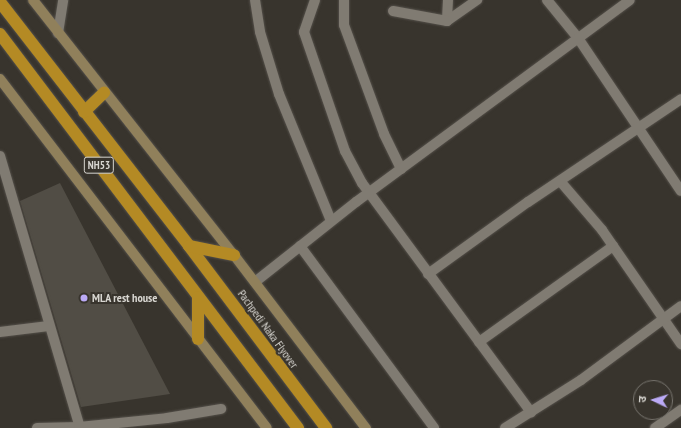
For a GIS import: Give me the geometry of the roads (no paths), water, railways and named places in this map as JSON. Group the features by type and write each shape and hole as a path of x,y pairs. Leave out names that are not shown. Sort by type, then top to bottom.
{"highway":[{"name":"NH53","path":"0,2 189,246"},
{"name":"NH53","path":"0,34 298,428"},
{"path":"84,112 104,93"},
{"path":"189,246 234,255"},
{"name":"Pachpedi Naka Flyover","path":"189,246 326,428"},
{"path":"198,297 198,339"}],"main road":[{"path":"33,0 104,93 234,255 366,428"},
{"path":"0,79 267,428"}],"street":[{"path":"58,33 63,0"},
{"path":"256,0 260,32 278,94 331,221"},
{"path":"316,0 304,32 345,151 362,183 531,412"},
{"path":"344,0 344,25 384,134 401,169"},
{"path":"447,21 448,0"},
{"path":"393,11 447,21 477,0"},
{"path":"547,0 578,38 681,191"},
{"path":"255,282 369,192 630,0"},
{"path":"428,274 638,127 681,99"},
{"path":"0,156 80,428"},
{"path":"560,181 613,246 681,344"},
{"path":"300,246 434,428"},
{"path":"479,342 613,246"},
{"path":"505,428 581,380 662,318 681,306"},
{"path":"0,332 49,326"},
{"path":"37,428 80,428 168,423 221,409"},
{"path":"655,428 681,410"}],"place":[{"name":"MLA rest house","path":"84,298"}]}
